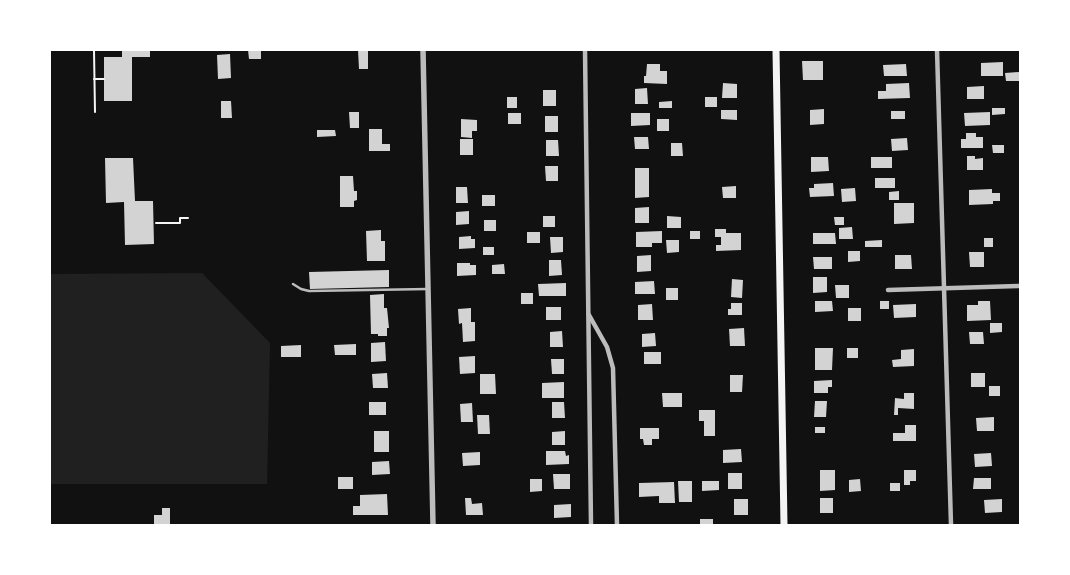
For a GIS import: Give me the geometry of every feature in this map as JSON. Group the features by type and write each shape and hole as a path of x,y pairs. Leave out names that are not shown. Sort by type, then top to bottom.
{"main road":[{"path":"776,50 784,525"}],"street":[{"path":"423,50 433,525"},
{"path":"585,50 591,525"},
{"path":"937,50 951,525"},
{"path":"888,290 1020,286"},
{"path":"588,313 607,346 613,368 617,525"}],"lane":[{"path":"293,284 309,291 428,289"}],"path":[{"path":"94,50 95,112"},
{"path":"94,79 104,79"},
{"path":"156,223 180,223 180,218 188,218"}],"shaded area":[{"path":"202,273 270,343 267,484 50,484 50,274"}],"building":[{"path":"122,50 150,50 150,57 132,57 132,101 104,101 104,57 122,57"},
{"path":"248,50 261,50 261,59 249,59"},
{"path":"358,50 368,50 368,69 359,69"},
{"path":"230,54 231,78 218,79 217,55"},
{"path":"802,61 823,61 823,80 803,80"},
{"path":"1003,62 1003,76 981,76 981,63"},
{"path":"647,64 660,64 660,71 667,71 667,84 644,83"},
{"path":"906,64 907,76 884,76 883,65"},
{"path":"1019,72 1019,81 1006,81 1005,73"},
{"path":"723,83 737,84 737,98 722,98"},
{"path":"909,83 910,98 878,99 878,91 886,91 886,84"},
{"path":"984,86 984,99 967,99 967,87"},
{"path":"647,88 648,104 635,104 635,89"},
{"path":"543,90 556,90 556,106 543,106"},
{"path":"507,97 517,97 517,108 507,108"},
{"path":"705,97 717,97 717,107 705,107"},
{"path":"221,101 231,101 232,118 221,118"},
{"path":"672,101 672,108 659,108 659,102"},
{"path":"992,108 1005,108 1005,114 992,115"},
{"path":"824,109 824,124 810,125 810,110"},
{"path":"721,110 737,110 737,120 721,119"},
{"path":"891,111 905,111 905,119 891,119"},
{"path":"349,112 359,112 359,128 350,128"},
{"path":"990,112 990,125 965,126 964,113"},
{"path":"508,113 521,113 521,124 508,124"},
{"path":"631,113 650,113 650,125 631,126"},
{"path":"545,116 558,116 558,132 545,132"},
{"path":"461,119 477,120 477,131 472,131 472,138 461,137"},
{"path":"657,119 669,119 669,131 657,131"},
{"path":"369,129 382,129 382,144 390,144 390,151 369,151"},
{"path":"317,130 335,130 336,136 317,137"},
{"path":"966,133 976,133 976,137 983,137 983,148 961,148 961,139 966,139"},
{"path":"634,137 648,137 649,149 635,149"},
{"path":"907,138 908,150 892,151 891,139"},
{"path":"460,139 473,139 473,155 460,155"},
{"path":"546,140 558,140 559,156 546,156"},
{"path":"671,143 682,143 683,156 671,156"},
{"path":"992,145 1004,145 1004,153 993,153"},
{"path":"967,156 975,156 975,159 983,158 983,170 967,170"},
{"path":"811,157 828,157 829,171 811,172"},
{"path":"871,157 892,157 892,168 871,168"},
{"path":"105,158 133,158 135,201 153,201 154,244 125,245 124,202 106,203"},
{"path":"545,166 558,166 558,181 546,181"},
{"path":"635,168 649,168 649,197 635,198"},
{"path":"340,176 353,176 354,191 357,191 357,200 354,201 354,207 340,207"},
{"path":"875,178 895,178 895,188 875,188"},
{"path":"833,183 834,196 810,197 809,188 814,188 814,184"},
{"path":"736,186 736,198 723,198 722,187"},
{"path":"456,187 467,187 468,203 456,203"},
{"path":"855,188 856,201 842,202 841,189"},
{"path":"992,189 992,193 1000,193 1000,201 993,201 993,204 969,205 969,190"},
{"path":"899,191 899,200 889,200 889,192"},
{"path":"482,195 495,195 495,206 482,206"},
{"path":"894,203 914,203 914,223 894,224"},
{"path":"649,207 649,223 635,223 635,208"},
{"path":"469,211 469,224 456,225 456,212"},
{"path":"543,216 555,216 555,227 543,227"},
{"path":"667,216 681,217 681,228 667,228"},
{"path":"834,217 844,217 844,225 835,225"},
{"path":"484,220 496,220 496,231 484,231"},
{"path":"852,227 853,239 839,239 839,228"},
{"path":"715,229 726,229 726,233 741,233 741,250 716,251 716,245 721,245 721,237 715,237"},
{"path":"381,230 381,241 385,241 385,261 367,261 366,231"},
{"path":"662,231 662,243 652,243 652,247 636,247 636,232"},
{"path":"690,231 700,231 700,239 690,239"},
{"path":"527,232 540,232 540,243 527,243"},
{"path":"813,233 835,233 836,244 813,244"},
{"path":"471,236 471,239 475,239 475,248 459,249 459,237"},
{"path":"550,237 563,237 563,252 551,253"},
{"path":"984,238 993,238 993,247 984,247"},
{"path":"666,240 679,240 679,252 667,253"},
{"path":"882,240 882,247 865,247 865,241"},
{"path":"483,247 494,247 494,255 483,255"},
{"path":"848,251 860,251 860,261 848,262"},
{"path":"969,252 984,252 984,267 970,267"},
{"path":"651,255 651,271 637,272 637,256"},
{"path":"895,255 911,255 912,269 895,269"},
{"path":"813,257 832,257 832,269 814,269"},
{"path":"549,260 561,260 562,275 549,276"},
{"path":"457,263 476,265 476,275 457,276"},
{"path":"504,264 505,274 492,274 492,265"},
{"path":"389,270 389,287 310,289 309,272"},
{"path":"813,277 827,277 827,292 813,293"},
{"path":"732,279 743,280 742,298 731,297"},
{"path":"654,281 655,294 635,294 635,282"},
{"path":"566,283 566,296 539,296 538,284"},
{"path":"835,285 849,285 849,298 836,298"},
{"path":"666,288 678,288 678,300 666,300"},
{"path":"521,293 533,293 533,304 521,304"},
{"path":"384,294 384,308 387,308 389,328 387,328 387,336 378,336 378,334 371,334 370,295"},
{"path":"815,301 832,301 833,311 815,312"},
{"path":"880,301 889,301 889,309 880,309"},
{"path":"978,301 990,301 991,320 967,321 967,305 978,305"},
{"path":"731,303 742,303 742,315 728,315"},
{"path":"652,304 653,320 638,320 638,305"},
{"path":"916,304 916,317 894,318 893,305"},
{"path":"546,307 561,307 561,320 546,320"},
{"path":"471,308 471,322 475,322 475,341 463,342 462,323 459,324 458,309"},
{"path":"848,308 861,308 861,321 848,321"},
{"path":"990,323 1002,323 1002,332 990,333"},
{"path":"744,328 745,346 730,346 729,329"},
{"path":"562,331 563,347 550,347 550,332"},
{"path":"969,332 983,332 984,344 970,344"},
{"path":"655,333 656,346 642,347 642,334"},
{"path":"385,342 386,361 371,362 371,343"},
{"path":"356,344 356,355 335,355 334,345"},
{"path":"301,345 301,357 281,357 281,346"},
{"path":"815,348 833,348 832,370 815,370"},
{"path":"847,348 858,348 858,358 847,358"},
{"path":"914,349 914,366 893,367 892,360 901,359 901,350"},
{"path":"644,352 661,352 661,364 644,364"},
{"path":"475,356 475,373 460,374 459,357"},
{"path":"551,359 564,359 564,374 552,374"},
{"path":"387,373 388,388 373,388 372,374"},
{"path":"971,373 985,373 985,387 971,387"},
{"path":"480,374 495,374 496,394 480,394"},
{"path":"730,375 743,375 742,392 730,392"},
{"path":"832,380 832,387 828,387 828,393 814,393 814,381"},
{"path":"564,382 564,398 542,398 542,383"},
{"path":"989,386 1000,386 1000,396 989,396"},
{"path":"662,393 682,393 682,407 663,407"},
{"path":"904,393 914,393 914,409 898,408 898,415 894,415 895,398 904,399"},
{"path":"815,401 827,401 826,417 814,417"},
{"path":"369,402 386,402 386,415 369,415"},
{"path":"552,402 564,402 565,418 552,418"},
{"path":"472,403 473,422 461,422 460,404"},
{"path":"699,410 715,410 715,436 704,436 704,421 699,421"},
{"path":"477,415 489,415 490,434 478,434"},
{"path":"994,417 994,431 977,431 976,418"},
{"path":"905,425 916,425 916,441 893,441 893,433 905,433"},
{"path":"815,427 825,427 825,433 815,433"},
{"path":"640,428 659,428 659,439 652,439 652,445 644,445 643,439 640,439"},
{"path":"374,431 389,431 389,452 374,452"},
{"path":"565,431 565,445 552,445 552,432"},
{"path":"741,449 742,462 723,463 723,450"},
{"path":"546,451 565,451 566,456 569,455 569,464 546,465"},
{"path":"480,452 480,465 463,466 462,453"},
{"path":"991,453 992,466 975,467 974,454"},
{"path":"389,461 390,474 372,475 372,462"},
{"path":"820,470 835,470 835,490 820,491"},
{"path":"904,470 916,470 916,481 910,481 910,485 904,485"},
{"path":"728,473 742,473 742,489 728,489"},
{"path":"553,474 570,474 570,489 554,489"},
{"path":"338,477 353,477 353,489 338,489"},
{"path":"974,478 991,478 991,489 973,489"},
{"path":"530,479 542,479 542,491 530,492"},
{"path":"860,479 861,491 849,492 849,480"},
{"path":"678,481 692,481 692,502 679,502"},
{"path":"702,481 719,481 719,490 702,491"},
{"path":"674,482 675,503 659,503 659,496 639,497 639,483"},
{"path":"890,483 900,483 900,491 890,491"},
{"path":"387,494 388,515 353,515 353,506 360,506 360,495"},
{"path":"465,498 471,498 472,504 482,503 483,515 466,515"},
{"path":"820,498 833,498 833,513 820,513"},
{"path":"734,499 748,499 748,515 734,515"},
{"path":"1002,499 1002,512 985,513 984,500"},
{"path":"571,504 571,517 554,518 554,505"},
{"path":"162,508 170,508 170,525 154,525 154,515 162,515"},
{"path":"700,519 713,519 713,525 700,525"}]}
